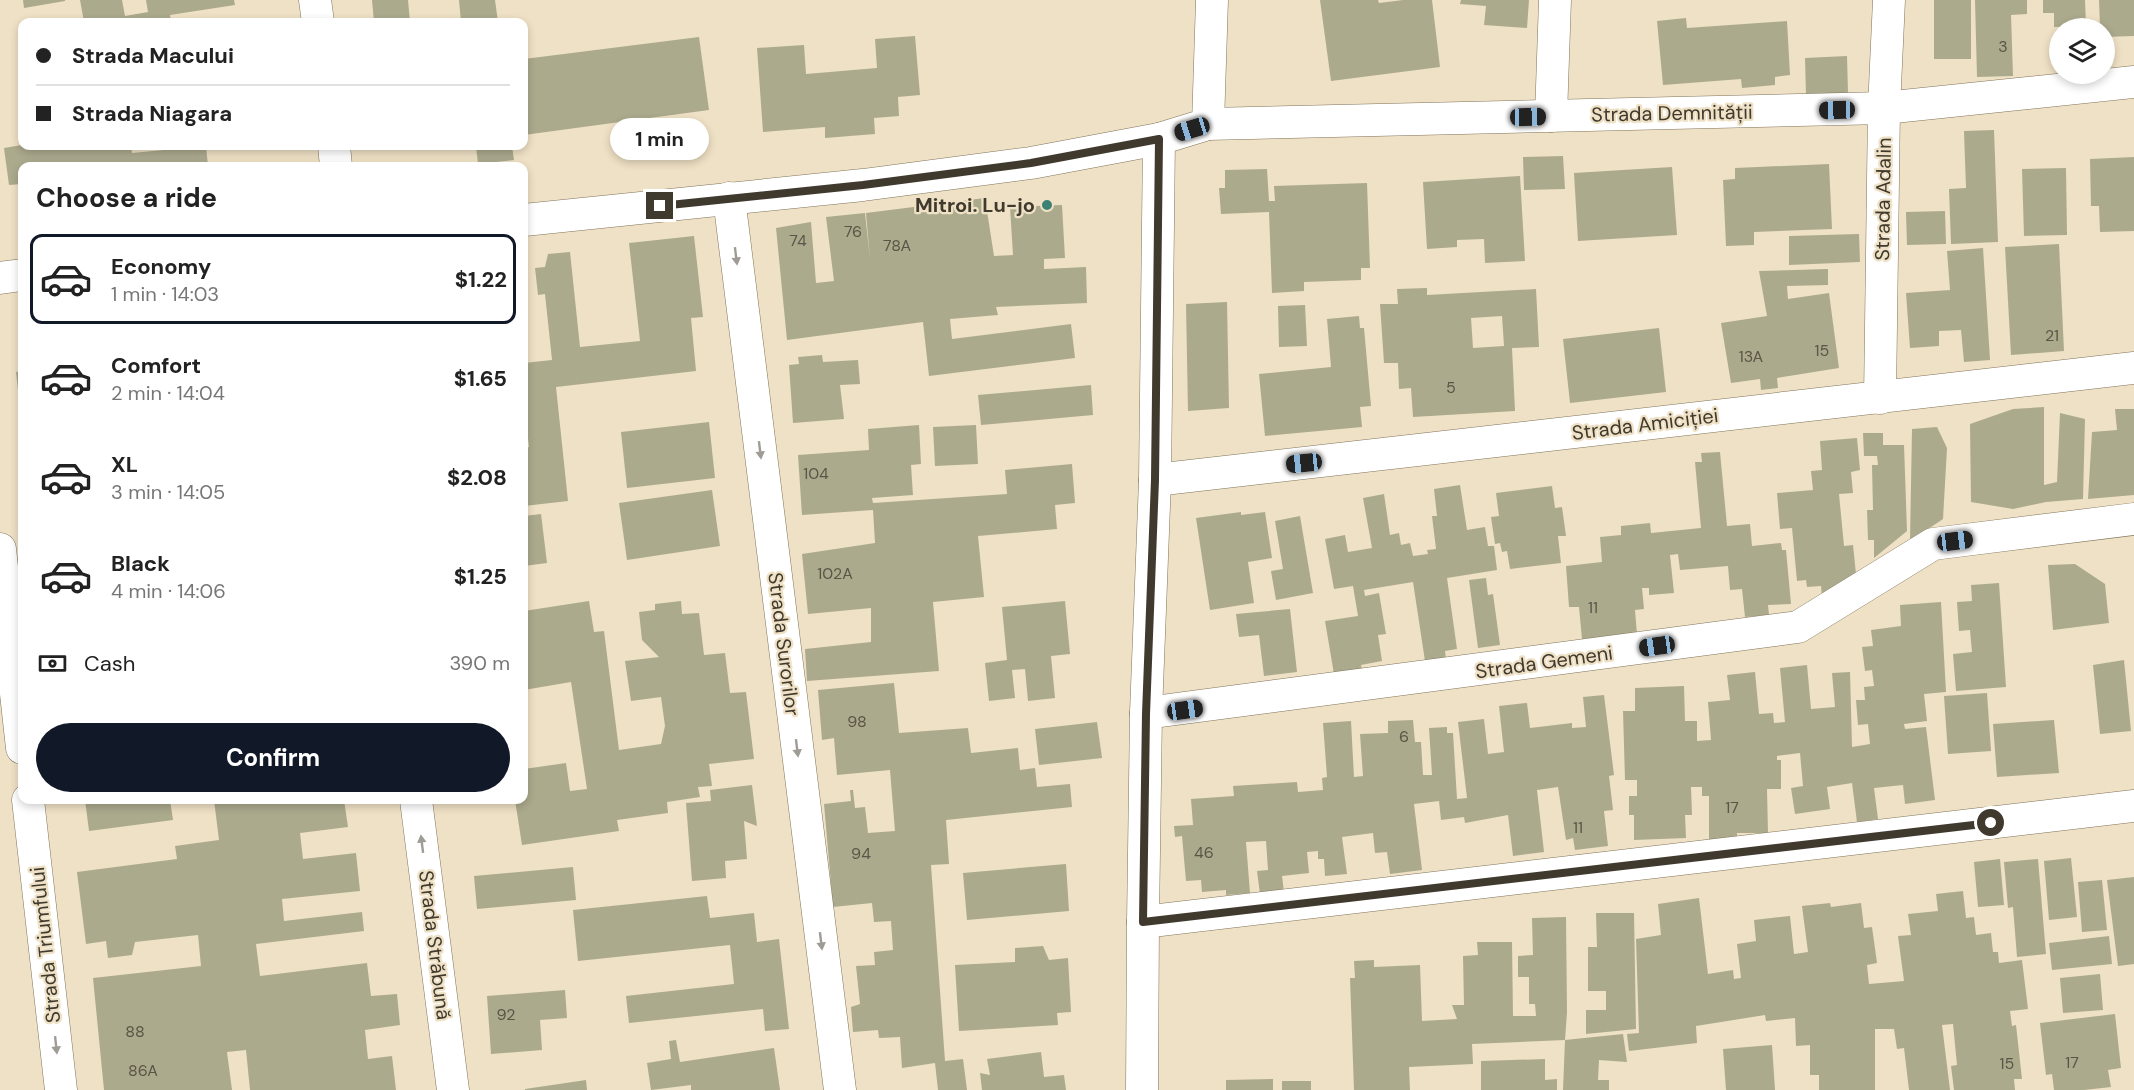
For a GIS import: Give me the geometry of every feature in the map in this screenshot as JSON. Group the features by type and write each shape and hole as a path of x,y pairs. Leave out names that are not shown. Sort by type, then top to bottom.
{"street":[{"path":"315,0 317,18"},
{"path":"1208,124 1212,0"},
{"path":"1551,116 1555,0"},
{"name":"Strada Adalin","path":"1880,398 1884,108 1889,0"},
{"name":"Strada Demnității","path":"528,220 863,185 1031,163 1159,139 1208,124 1884,108 2134,82"},
{"path":"1142,1090 1146,714 1155,480 1159,139"},
{"name":"Strada Surorilor","path":"729,198 840,1090"},
{"path":"0,278 18,276"},
{"name":"Strada Amiciției","path":"1155,480 2134,368"},
{"name":"Strada Gemeni","path":"1146,714 1798,627 1933,544 2134,519"},
{"path":"0,549 18,712"},
{"name":"Strada Triumfului","path":"28,804 61,1090"},
{"name":"Strada Străbună","path":"417,804 453,1090"},
{"path":"1143,922 2134,806"}],"building":[{"path":"23,0 65,0 65,1 24,8"},
{"path":"80,0 122,0 125,16 148,12 146,0 234,0 235,5 170,15 170,18 83,18"},
{"path":"372,0 408,0 410,18 374,18"},
{"path":"459,0 495,0 497,18 461,18"},
{"path":"1320,0 1378,0 1379,3 1432,0 1440,67 1331,81"},
{"path":"1461,0 1529,0 1527,28 1484,25 1486,6 1460,4"},
{"path":"1934,0 1971,0 1971,59 1934,59"},
{"path":"1975,0 2027,0 2027,14 2011,15 2013,76 1977,77"},
{"path":"2043,0 2085,0 2086,18 2054,18 2054,13 2043,13"},
{"path":"2099,0 2134,0 2134,36 2115,37 2115,18 2100,18"},
{"path":"1686,18 1687,28 1787,21 1790,75 1775,77 1775,85 1742,88 1741,79 1663,85 1657,21"},
{"path":"915,36 920,95 898,97 899,116 874,118 875,134 825,138 825,127 763,132 757,48 804,45 806,74 877,68 875,39"},
{"path":"699,37 709,110 528,134 528,58"},
{"path":"1847,56 1848,93 1806,95 1805,58"},
{"path":"1994,130 1998,242 1951,244 1949,189 1966,188 1964,131"},
{"path":"18,146 18,150 132,150 132,153 206,150 208,162 18,162 18,184 9,185 4,148"},
{"path":"476,150 513,150 514,160 478,162"},
{"path":"1563,156 1565,189 1524,190 1523,157"},
{"path":"2134,157 2134,231 2100,232 2099,206 2091,206 2090,159"},
{"path":"1829,164 1832,229 1754,232 1754,245 1726,246 1723,180 1735,179 1735,168"},
{"path":"1672,167 1677,235 1578,241 1574,173"},
{"path":"2066,168 2067,235 2024,236 2022,169"},
{"path":"1267,169 1269,201 1275,201 1274,186 1367,183 1370,268 1361,268 1361,280 1304,282 1304,291 1272,293 1269,212 1221,214 1219,188 1225,188 1225,170"},
{"path":"1520,176 1525,261 1485,263 1484,239 1457,240 1457,247 1427,249 1423,182"},
{"path":"985,198 994,256 1013,255 1010,207 1062,205 1065,258 1044,259 1044,269 1086,267 1087,303 996,307 998,315 950,319 952,339 1071,324 1075,358 929,376 923,322 787,340 776,228 811,222 816,283 834,281 826,217 865,213 870,259 866,213"},
{"path":"1945,211 1946,244 1907,245 1906,212"},
{"path":"1859,234 1860,262 1789,265 1789,236"},
{"path":"694,236 703,317 691,318 696,371 556,387 568,501 528,506 528,363 552,360 545,294 538,295 535,268 545,267 548,254 570,252 580,347 640,341 629,243"},
{"path":"2059,244 2064,351 2011,355 2005,247"},
{"path":"1983,248 1990,360 1964,362 1961,330 1939,331 1939,346 1910,348 1906,293 1950,290 1947,251"},
{"path":"1828,269 1828,285 1787,286 1788,299 1829,293 1839,368 1777,378 1778,388 1761,390 1760,379 1731,383 1721,323 1767,316 1759,271"},
{"path":"1427,288 1427,295 1536,289 1539,347 1512,348 1515,411 1413,417 1411,388 1399,389 1398,363 1384,363 1380,304 1398,304 1397,289","holes":["1502,316 1504,346 1473,348 1471,318"]},
{"path":"1227,302 1229,408 1188,411 1186,304"},
{"path":"1305,305 1307,346 1279,347 1278,306"},
{"path":"1359,316 1360,328 1364,328 1371,406 1360,407 1362,427 1265,436 1259,374 1331,367 1327,319"},
{"path":"1659,328 1666,392 1570,403 1563,339"},
{"path":"822,355 823,362 858,360 860,384 840,385 844,419 793,423 789,365 799,364 798,357"},
{"path":"1091,385 1093,415 981,425 978,395"},
{"path":"2044,407 2044,485 2057,482 2060,413 2085,419 2083,499 2046,502 2013,509 1971,502 1970,424 2013,409"},
{"path":"2115,409 2134,409 2134,495 2088,499 2092,432 2117,430"},
{"path":"709,422 715,478 627,488 621,432"},
{"path":"919,425 921,464 911,465 913,495 872,498 873,503 1007,494 1005,470 1072,464 1075,503 1055,505 1057,529 978,536 984,597 933,602 939,671 807,681 805,649 871,642 871,608 808,614 802,554 875,543 873,510 802,515 798,455 869,450 868,429"},
{"path":"976,425 978,464 935,466 933,427"},
{"path":"1937,427 1947,448 1943,519 1910,541 1912,429"},
{"path":"1863,433 1883,433 1883,445 1904,445 1907,531 1874,558 1874,540 1868,540 1867,510 1873,510 1872,465 1878,465 1877,456 1864,456"},
{"path":"1857,438 1860,470 1851,472 1853,493 1839,494 1844,546 1853,545 1856,574 1822,597 1821,586 1807,587 1806,580 1797,581 1792,528 1780,529 1777,493 1813,490 1811,471 1822,470 1820,441"},
{"path":"1720,452 1727,526 1750,524 1752,546 1781,543 1782,550 1786,550 1791,604 1768,605 1769,615 1745,617 1742,589 1730,590 1728,566 1680,570 1678,554 1670,555 1674,593 1649,595 1649,588 1642,588 1644,609 1635,610 1637,635 1582,639 1579,607 1569,607 1566,566 1602,562 1600,537 1621,535 1621,526 1650,523 1651,533 1701,528 1695,462 1702,462 1701,453"},
{"path":"1460,485 1467,530 1485,527 1488,546 1494,546 1497,570 1447,578 1457,649 1445,651 1446,659 1425,661 1413,582 1364,590 1365,596 1379,593 1386,634 1378,635 1382,661 1361,665 1362,669 1334,674 1325,621 1358,616 1353,586 1334,589 1325,539 1345,535 1348,552 1372,548 1363,498 1384,494 1390,535 1399,533 1401,545 1410,543 1413,556 1428,554 1427,550 1436,549 1432,516 1437,516 1434,489"},
{"path":"1552,486 1555,508 1562,507 1566,536 1558,536 1561,563 1510,569 1507,551 1502,552 1500,543 1495,544 1491,517 1499,516 1496,493"},
{"path":"712,490 720,546 627,560 619,503"},
{"path":"1241,512 1241,515 1265,512 1272,558 1248,562 1254,603 1210,610 1196,518"},
{"path":"541,514 547,563 528,565 528,516"},
{"path":"1300,516 1313,593 1276,600 1271,571 1283,569 1275,521"},
{"path":"2075,564 2105,584 2109,623 2053,630 2048,565"},
{"path":"1486,578 1488,595 1493,594 1500,645 1478,648 1469,580"},
{"path":"1999,583 2006,687 1956,691 1953,654 1972,652 1970,630 1959,631 1957,602 1972,601 1971,585"},
{"path":"589,601 594,632 604,631 619,750 661,744 665,726 661,697 631,701 625,661 659,657 642,640 639,612 655,610 655,604 681,601 682,614 699,613 704,655 725,653 730,693 746,692 754,759 709,764 712,786 698,787 700,797 667,802 668,813 617,820 619,831 522,845 516,804 528,804 528,768 566,763 570,791 587,789 571,682 528,689 528,610"},
{"path":"1065,601 1070,654 1051,656 1055,698 1028,701 1025,669 1012,670 1015,698 989,701 985,663 1007,660 1002,607"},
{"path":"1941,602 1946,692 1924,694 1927,721 1904,724 1905,729 1926,727 1935,800 1905,804 1903,785 1874,788 1878,819 1857,822 1852,783 1827,787 1830,809 1795,814 1791,788 1803,786 1800,753 1777,756 1777,760 1781,760 1781,789 1767,789 1768,833 1737,833 1737,842 1709,843 1709,796 1702,796 1702,787 1691,787 1692,815 1685,815 1686,838 1634,840 1634,815 1629,815 1629,796 1637,796 1637,780 1625,780 1623,711 1635,711 1635,688 1684,686 1685,721 1697,721 1697,741 1711,740 1708,702 1730,700 1727,675 1755,672 1759,714 1773,713 1774,723 1785,722 1780,668 1807,665 1811,709 1835,707 1832,673 1850,672 1852,747 1870,744 1868,724 1858,725 1856,700 1865,700 1864,687 1874,686 1872,670 1865,671 1862,647 1873,646 1871,630 1901,626 1900,605"},
{"path":"1290,609 1297,672 1264,676 1259,635 1239,637 1236,614"},
{"path":"2124,660 2131,731 2100,734 2093,665"},
{"path":"894,683 899,733 968,728 971,753 1018,748 1020,770 1035,768 1037,787 1070,784 1072,807 946,820 949,864 931,865 945,1061 963,1059 967,1090 938,1090 935,1063 902,1068 900,1037 879,1038 878,1030 853,1032 851,1007 860,1004 856,966 875,965 874,952 893,950 891,921 874,922 872,903 833,907 824,804 851,801 850,790 853,790 855,808 865,807 868,833 895,831 890,770 837,775 834,738 822,740 818,690"},
{"path":"1987,693 1991,751 1948,754 1944,696"},
{"path":"1604,695 1614,775 1609,776 1613,810 1604,811 1608,846 1575,850 1573,838 1566,840 1558,787 1537,790 1544,852 1513,856 1508,815 1465,823 1464,817 1441,820 1439,801 1414,804 1422,870 1390,874 1387,852 1375,853 1373,833 1342,837 1347,874 1325,876 1324,859 1318,859 1318,851 1307,852 1309,873 1282,876 1284,892 1260,894 1257,871 1268,870 1266,841 1246,842 1250,893 1226,895 1226,890 1202,892 1201,880 1186,881 1182,836 1175,837 1174,826 1193,825 1191,799 1234,796 1233,786 1297,782 1298,792 1323,790 1322,778 1327,777 1323,723 1351,721 1354,777 1363,776 1360,734 1388,733 1388,721 1413,720 1415,742 1421,742 1423,775 1432,775 1429,728 1447,727 1447,733 1453,733 1457,799 1467,798 1458,722 1484,719 1488,754 1504,752 1499,706 1527,703 1530,728 1572,723 1572,728 1586,727 1583,697"},
{"path":"2054,720 2059,773 1997,777 1993,724"},
{"path":"1097,722 1102,758 1039,765 1035,729"},
{"path":"752,785 757,826 744,821 747,859 725,861 726,878 692,881 686,803 711,801 710,790"},
{"path":"86,804 171,804 173,820 89,831"},
{"path":"214,804 345,804 348,827 300,833 303,859 356,853 360,891 282,899 284,921 362,912 364,931 256,944 260,976 367,963 371,996 397,994 400,1025 365,1030 368,1059 392,1056 396,1090 250,1090 246,1050 227,1052 232,1090 104,1090 93,978 201,966 198,935 135,942 132,955 108,958 106,941 86,944 77,872 177,859 175,846 219,840"},
{"path":"2071,858 2077,917 2049,920 2044,861"},
{"path":"2000,859 2004,905 1978,907 1974,862"},
{"path":"2038,859 2046,954 2017,957 2013,907 2008,908 2004,862"},
{"path":"1066,864 1069,911 967,920 963,873"},
{"path":"573,867 576,900 477,909 474,876"},
{"path":"2134,877 2134,964 2118,966 2107,880"},
{"path":"2102,880 2107,930 2082,932 2078,882"},
{"path":"1963,891 1966,918 1974,917 1976,935 1991,933 1993,952 1998,952 1999,963 2022,960 2028,1009 2010,1011 2012,1026 2016,1025 2022,1079 2014,1079 2015,1090 1954,1090 1951,1066 1957,1065 1953,1024 1942,1025 1950,1090 1909,1090 1904,1048 1897,1049 1894,1029 1875,1029 1875,1090 1819,1090 1819,1075 1810,1075 1810,1045 1796,1046 1795,1018 1766,1021 1765,1015 1696,1026 1697,1043 1629,1051 1627,1034 1639,1033 1636,939 1661,935 1658,904 1699,898 1708,974 1733,970 1734,979 1741,978 1737,944 1756,941 1754,920 1790,916 1794,954 1808,952 1802,906 1830,903 1831,907 1861,903 1864,928 1872,927 1877,963 1867,965 1869,984 1904,981 1898,936 1911,935 1908,914 1938,911 1936,894"},
{"path":"707,896 710,918 754,913 757,942 779,939 789,1029 765,1031 763,1009 629,1023 626,996 734,984 730,945 578,961 573,910"},
{"path":"1596,913 1634,913 1636,1029 1586,1034 1586,1010 1606,1010 1606,991 1588,991 1588,947 1597,947"},
{"path":"1566,917 1565,1040 1472,1044 1473,1064 1409,1067 1410,1090 1354,1090 1350,978 1355,978 1354,961 1374,960 1374,967 1420,965 1422,1021 1457,1019 1452,1005 1464,1005 1463,956 1478,955 1477,942 1512,942 1513,1016 1536,1016 1535,1004 1529,1004 1529,977 1518,977 1518,956 1533,955 1532,918"},
{"path":"2109,936 2112,964 2052,970 2049,943"},
{"path":"1043,946 1049,960 1068,958 1071,1012 1057,1013 1058,1025 959,1031 955,965 1015,962 1015,948"},
{"path":"2100,974 2103,1010 2063,1013 2060,978"},
{"path":"565,990 567,1018 540,1020 542,1050 491,1054 487,996"},
{"path":"2115,1014 2121,1068 2108,1070 2111,1087 2054,1090 2052,1074 2046,1075 2040,1023"},
{"path":"1623,1034 1627,1062 1599,1060 1598,1080 1609,1080 1609,1090 1563,1090 1565,1040"},
{"path":"676,1040 680,1062 774,1048 780,1090 691,1090 691,1085 651,1090 647,1063 671,1059 669,1041"},
{"path":"1772,1045 1775,1090 1726,1090 1723,1049"},
{"path":"1041,1052 1044,1077 1064,1075 1066,1090 982,1090 980,1073 990,1075 987,1059"},
{"path":"1545,1059 1545,1080 1557,1079 1557,1090 1481,1090 1481,1061"},
{"path":"1273,1079 1273,1090 1226,1090 1226,1080"},
{"path":"586,1080 587,1090 525,1090 525,1089"},
{"path":"1282,1081 1311,1081 1311,1090 1282,1090"}],"place":[{"name":"Mitroi. Lu-jo","path":"1047,205"}],"route":[{"path":"660,206 863,185 1031,163 1159,139 1155,480 1146,714 1143,922 1991,823"}]}
